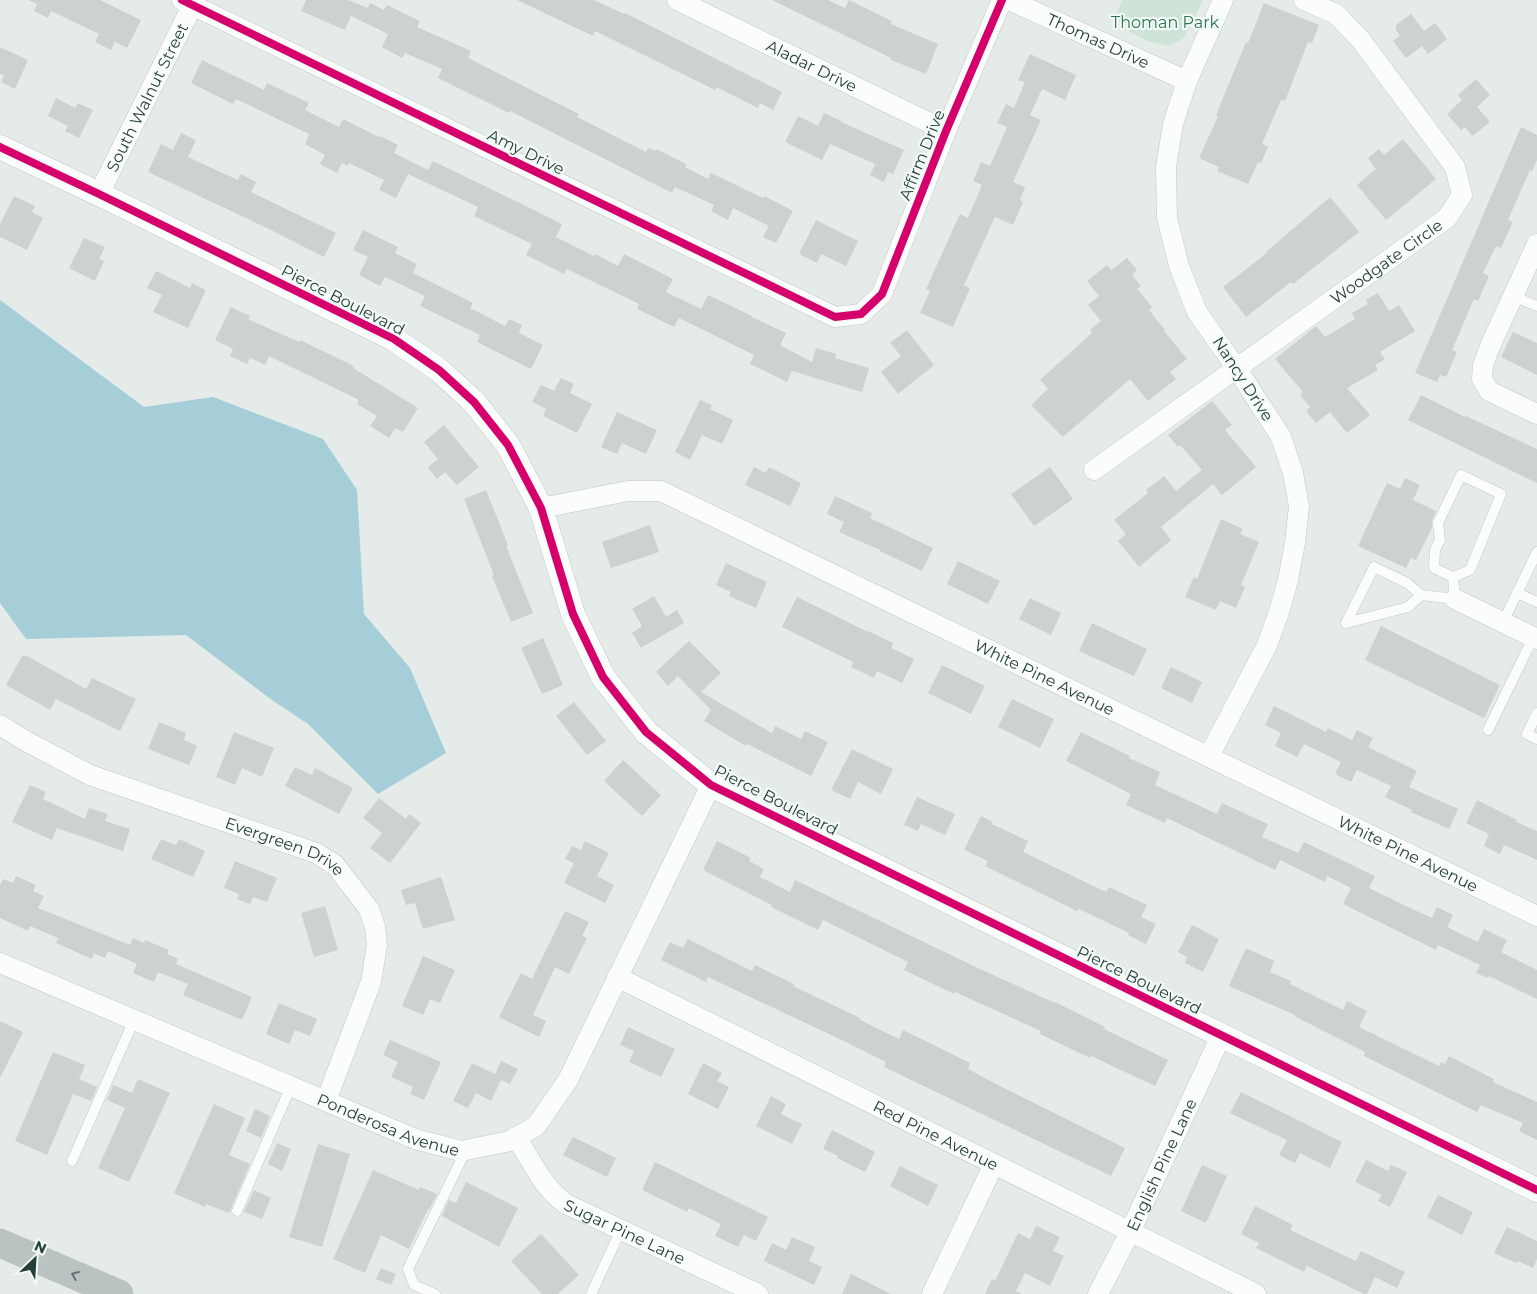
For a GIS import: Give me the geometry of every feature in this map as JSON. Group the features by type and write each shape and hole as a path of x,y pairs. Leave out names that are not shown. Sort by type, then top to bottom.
{"highway":[{"path":"0,1243 120,1294"}],"street":[{"name":"Aladar Drive","path":"677,0 946,131"},
{"name":"Affirm Drive","path":"861,314 882,294 946,131 1002,0"},
{"name":"Thomas Drive","path":"1008,0 1187,81"},
{"name":"Nancy Drive","path":"1209,756 1267,645 1279,612 1288,580 1295,543 1299,506 1293,473 1281,437 1197,312 1179,266 1167,218 1166,167 1173,124 1187,81 1223,0"},
{"name":"Woodgate Circle","path":"1094,470 1447,218 1462,196 1455,167 1360,40 1336,14 1304,0"},
{"name":"South Walnut Street","path":"99,194 190,2"},
{"name":"Amy Drive","path":"190,2 835,317 861,314"},
{"name":"Pierce Boulevard","path":"0,147 394,340 439,370 474,402 508,445 542,508 573,614 603,677 646,732 711,785 1537,1190"},
{"path":"1537,244 1490,344 1483,366 1482,379 1489,391 1537,414"},
{"name":"White Pine Avenue","path":"542,508 628,491 660,492 1537,916"},
{"path":"1455,599 1535,638"},
{"name":"Evergreen Drive","path":"0,725 90,775 316,853 341,872 369,909 375,926 377,945 371,982 326,1101"},
{"name":"Ponderosa Avenue","path":"0,963 414,1139 461,1151 510,1141 536,1126 568,1080 711,785"},
{"name":"Red Pine Avenue","path":"618,977 1256,1294"},
{"name":"English Pine Lane","path":"1098,1294 1130,1232 1221,1036"},
{"name":"Sugar Pine Lane","path":"516,1137 549,1189 566,1204 758,1294"},
{"path":"932,1294 994,1164"}],"lane":[{"path":"1514,296 1537,306"},
{"path":"1461,475 1501,494 1470,570 1453,577 1434,568 1435,550 1440,540 1438,523 1461,475"},
{"path":"1503,622 1537,552"},
{"path":"1420,595 1408,607 1346,624 1374,567 1407,583 1420,595 1455,599 1453,577"},
{"path":"1517,593 1537,602"},
{"path":"1488,730 1535,638"},
{"path":"1537,713 1527,734 1537,739"},
{"path":"72,1160 134,1020"},
{"path":"237,1211 291,1086"},
{"path":"434,1294 414,1285 408,1269 466,1150"},
{"path":"591,1294 621,1230"}],"green space":[{"name":"Thoman Park","path":"1123,0 1203,0 1184,38 1169,46 1147,41 1112,22"}],"water":[{"path":"0,300 144,407 213,397 323,439 357,490 364,614 410,668 446,753 378,794 308,724 272,700 186,635 26,639 0,603"}],"building":[{"path":"28,0 100,0 141,20 127,48 115,42 111,50 95,42 99,34 51,11 48,18 34,11 37,4"},
{"path":"306,0 348,0 368,8 370,3 384,10 387,5 420,21 417,27 471,51 468,58 579,114 577,117 646,152 648,148 655,151 656,149 686,164 685,167 708,179 711,173 793,211 776,243 763,237 769,226 733,208 728,220 711,211 714,205 675,187 672,193 510,111 509,113 438,78 442,69 405,53 402,58 382,47 388,34 351,16 345,30 301,11"},
{"path":"517,0 594,0 625,13 782,92 773,110 760,103 758,108 716,87 715,90 595,31 593,36"},
{"path":"772,0 828,0 845,8 849,0 892,21 891,24 938,44 926,74 891,60 891,58"},
{"path":"1264,3 1319,25 1312,43 1308,42 1285,101 1281,100 1262,144 1268,147 1261,163 1258,162 1248,184 1217,171 1219,167 1199,158 1218,116 1216,115 1246,42 1248,43"},
{"path":"1411,14 1424,31 1435,23 1447,39 1428,54 1422,46 1406,58 1393,41 1400,36 1396,30 1396,25"},
{"path":"0,47 28,60 15,89 1,82 4,75 0,74"},
{"path":"1030,54 1076,75 1065,100 1042,89 1030,115 1041,120 1013,182 1025,187 1020,200 1023,202 1013,225 995,217 964,285 970,288 953,327 920,313 930,291 926,289 960,214 968,218 982,185 973,181 981,162 990,166 1007,127 997,123 1006,104 1014,108 1025,82 1018,80"},
{"path":"202,60 264,90 267,83 309,103 305,110 339,127 343,119 380,136 398,145 394,153 428,170 433,161 562,224 556,237 594,256 595,254 618,266 624,254 673,279 666,292 701,309 708,295 752,316 786,333 780,345 812,362 816,348 836,354 835,358 869,368 862,392 792,371 787,382 750,364 754,355 679,318 674,327 637,309 639,304 567,269 564,274 526,255 532,244 474,216 478,207 408,174 396,198 379,190 384,180 349,163 348,166 342,163 337,173 320,164 325,155 305,144 309,134 236,99 233,104 191,83"},
{"path":"1476,79 1490,95 1477,107 1490,122 1472,136 1465,127 1461,130 1447,114 1462,100 1458,95"},
{"path":"56,98 75,108 78,103 93,110 79,138 65,131 68,126 48,116"},
{"path":"824,113 904,150 893,174 888,172 884,182 870,175 875,164 830,144 822,160 785,142 798,116 818,126"},
{"path":"1521,127 1537,135 1537,160 1532,171 1530,170 1508,220 1513,222 1501,248 1496,246 1483,273 1489,276 1478,301 1474,299 1452,350 1457,352 1446,377 1440,375 1437,382 1415,373"},
{"path":"181,133 196,140 188,157 238,180 241,174 256,182 251,192 336,233 324,257 148,172 161,144 173,150"},
{"path":"1403,139 1436,179 1386,220 1357,185 1376,169 1368,158 1379,149 1384,155"},
{"path":"14,196 35,206 32,212 43,218 27,250 0,237 0,224"},
{"path":"1330,197 1359,232 1293,284 1291,282 1246,317 1223,287 1267,253"},
{"path":"816,220 858,241 846,266 821,254 817,263 799,254"},
{"path":"363,230 398,247 395,253 417,264 413,273 473,303 470,308 505,326 509,319 522,325 519,333 543,345 531,369 477,342 480,335 420,306 425,296 385,277 380,286 359,275 368,257 353,250"},
{"path":"84,238 105,247 99,259 104,261 95,281 69,268"},
{"path":"1127,258 1137,270 1132,275 1141,286 1137,289 1152,307 1149,310 1187,359 1170,372 1176,379 1148,401 1130,379 1063,437 1031,405 1048,389 1040,380 1092,333 1090,330 1101,321 1088,305 1099,296 1087,281 1107,265 1111,270"},
{"path":"156,271 190,288 192,283 206,290 188,328 153,312 162,295 147,288"},
{"path":"1378,293 1389,311 1399,305 1415,331 1380,352 1385,359 1375,365 1378,370 1347,388 1370,415 1347,433 1330,412 1316,423 1306,411 1310,407 1300,395 1303,392 1275,359 1316,326 1325,337 1355,319 1352,313 1368,304 1366,300"},
{"path":"231,307 250,316 248,319 299,342 300,340 354,366 353,368 418,408 403,432 395,428 389,438 370,426 377,416 357,404 359,400 269,356 265,365 250,358 247,364 230,356 233,349 215,340"},
{"path":"907,330 934,365 898,394 881,372 901,356 890,343"},
{"path":"1513,332 1537,343 1537,375 1501,357"},
{"path":"561,378 574,384 570,393 592,404 577,433 543,416 546,409 532,402 541,385 554,391"},
{"path":"1421,395 1537,449 1537,483 1408,420"},
{"path":"700,400 712,405 710,409 733,420 722,444 702,435 690,460 675,452"},
{"path":"1212,401 1232,425 1225,430 1256,467 1222,495 1213,484 1161,527 1171,540 1139,567 1118,541 1126,534 1114,520 1148,493 1146,490 1164,476 1176,491 1202,470 1180,445 1178,447 1168,435"},
{"path":"617,412 657,430 646,454 622,443 617,454 601,447"},
{"path":"444,425 479,467 457,485 445,472 437,479 428,467 438,459 424,442"},
{"path":"754,467 766,473 769,467 801,483 790,506 745,485"},
{"path":"1050,467 1073,499 1034,526 1011,494"},
{"path":"1405,478 1420,485 1413,500 1436,511 1432,521 1432,528 1416,560 1411,558 1406,568 1358,546 1387,483 1400,489"},
{"path":"486,490 533,613 511,622 464,499"},
{"path":"835,496 872,513 870,518 933,548 922,571 839,532 844,522 827,514"},
{"path":"1221,519 1243,529 1240,534 1259,542 1241,585 1245,587 1236,608 1220,601 1216,610 1185,597 1194,577 1197,579"},
{"path":"650,525 659,552 611,568 602,542"},
{"path":"958,561 1000,581 988,604 947,584"},
{"path":"726,563 767,582 756,608 729,596 731,592 716,585"},
{"path":"654,596 666,617 677,610 684,623 641,648 632,633 642,626 632,609"},
{"path":"797,597 893,643 891,648 914,659 902,683 877,671 874,678 851,667 853,662 782,627"},
{"path":"1030,598 1061,613 1051,635 1019,619"},
{"path":"1092,623 1147,649 1134,676 1079,651"},
{"path":"1381,626 1500,685 1484,718 1365,660"},
{"path":"543,638 563,685 542,694 521,648"},
{"path":"689,641 721,673 701,692 772,733 775,726 801,739 805,731 828,742 811,776 747,744 746,746 704,721 711,710 678,676 668,686 656,672"},
{"path":"22,656 27,656 86,689 92,678 136,699 120,731 56,699 50,710 6,685"},
{"path":"942,665 985,686 971,714 928,693"},
{"path":"1171,667 1202,682 1192,703 1161,688"},
{"path":"1012,699 1054,719 1040,748 998,727"},
{"path":"574,702 606,741 587,755 556,716"},
{"path":"1274,706 1326,732 1328,728 1352,740 1357,730 1373,738 1368,747 1417,771 1409,787 1458,809 1449,829 1411,812 1412,810 1385,797 1391,786 1357,770 1351,782 1335,774 1341,762 1304,744 1297,757 1275,746 1281,733 1265,725"},
{"path":"159,722 186,733 184,740 197,746 189,765 148,749"},
{"path":"234,732 274,748 262,777 242,768 235,785 216,777"},
{"path":"1081,732 1130,756 1129,758 1160,772 1155,785 1217,814 1222,803 1268,824 1262,837 1298,853 1304,842 1375,876 1369,888 1432,918 1437,907 1453,915 1447,927 1478,942 1484,929 1507,940 1501,952 1537,970 1537,999 1489,976 1488,978 1476,973 1480,965 1438,945 1436,950 1343,904 1351,888 1327,876 1325,882 1280,860 1275,870 1167,818 1165,823 1126,805 1131,794 1066,761"},
{"path":"852,749 893,769 881,794 858,782 850,799 831,790"},
{"path":"623,760 661,795 642,816 604,781"},
{"path":"295,767 312,775 315,768 353,788 339,814 285,786"},
{"path":"30,785 46,792 43,799 85,819 89,808 108,814 105,821 130,829 123,851 57,828 52,840 12,822"},
{"path":"917,797 955,814 945,835 921,824 918,831 904,825"},
{"path":"379,798 406,819 409,814 421,823 390,863 370,848 382,833 363,818"},
{"path":"1477,800 1517,820 1516,822 1537,831 1537,860 1504,845 1500,854 1484,846 1489,834 1466,823"},
{"path":"981,816 993,822 992,824 1028,841 1023,852 1106,892 1109,887 1147,905 1141,917 1156,924 1146,944 1128,935 1129,933 1079,909 1077,911 985,866 988,861 964,850"},
{"path":"161,839 176,845 179,839 205,851 193,877 151,859"},
{"path":"585,841 609,853 597,876 614,885 605,903 564,883 574,863 565,859 572,846 581,850"},
{"path":"717,841 751,858 749,861 764,869 760,877 790,892 795,880 980,969 1055,1002 1105,1027 1104,1029 1168,1060 1155,1086 1040,1034 1041,1031 955,992 954,994 904,970 908,962 823,920 818,930 703,870"},
{"path":"235,861 277,878 267,902 253,897 250,904 237,899 239,894 224,888"},
{"path":"16,876 36,885 33,891 44,896 38,908 130,945 133,938 144,943 145,940 169,950 167,954 178,959 176,964 252,997 242,1020 183,995 188,984 158,972 154,982 133,973 137,964 108,951 105,958 94,953 92,959 56,943 58,938 30,926 28,931 0,918 0,885 3,879 13,883"},
{"path":"441,877 455,920 423,929 415,903 406,905 401,890"},
{"path":"325,906 338,950 314,957 301,913"},
{"path":"565,911 589,922 582,936 587,938 569,974 555,967 533,1015 546,1021 539,1037 499,1017 521,973 532,979"},
{"path":"1192,925 1219,939 1203,972 1185,963 1187,957 1178,952"},
{"path":"688,939 752,971 755,965 899,1039 903,1030 970,1063 968,1069 994,1083 1125,1148 1111,1176 884,1067 886,1062 848,1043 708,977 706,982 661,960 670,942 683,948"},
{"path":"1246,948 1274,961 1270,972 1291,981 1290,984 1343,1010 1347,1001 1367,1011 1359,1027 1439,1066 1441,1062 1445,1064 1449,1056 1494,1079 1493,1082 1537,1102 1537,1140 1519,1131 1523,1123 1481,1105 1477,1112 1364,1056 1365,1052 1295,1015 1229,986"},
{"path":"423,956 455,970 440,1003 430,999 423,1015 402,1006"},
{"path":"279,1003 317,1019 310,1036 295,1030 289,1044 266,1034"},
{"path":"0,1021 23,1032 0,1078"},
{"path":"628,1027 675,1049 661,1077 629,1062 634,1051 620,1045"},
{"path":"390,1040 441,1062 424,1100 410,1094 413,1087 391,1077 398,1062 383,1055"},
{"path":"53,1052 85,1065 79,1079 97,1087 91,1101 73,1094 47,1155 15,1141"},
{"path":"501,1061 518,1069 510,1084 501,1080 491,1101 476,1093 468,1108 453,1101 472,1063 495,1074"},
{"path":"703,1063 722,1073 717,1081 729,1087 718,1109 688,1094"},
{"path":"138,1079 170,1093 129,1182 98,1168 125,1108 107,1100 113,1085 132,1093"},
{"path":"1241,1092 1342,1142 1330,1168 1300,1153 1295,1163 1279,1155 1287,1140 1230,1113"},
{"path":"771,1096 786,1104 781,1114 802,1124 792,1144 756,1126"},
{"path":"214,1104 245,1118 229,1155 250,1164 229,1213 206,1204 205,1207 174,1193"},
{"path":"255,1109 270,1116 261,1138 246,1131"},
{"path":"832,1130 875,1152 865,1172 823,1149"},
{"path":"573,1137 616,1158 607,1177 563,1155"},
{"path":"277,1143 291,1149 282,1171 268,1164"},
{"path":"318,1144 350,1154 322,1247 289,1237"},
{"path":"1366,1160 1388,1171 1391,1165 1407,1172 1390,1207 1378,1201 1382,1195 1355,1182"},
{"path":"655,1162 768,1217 756,1241 744,1235 738,1247 715,1236 721,1224 689,1208 687,1212 642,1190"},
{"path":"1202,1165 1227,1176 1206,1223 1181,1211"},
{"path":"900,1166 938,1185 928,1206 890,1186"},
{"path":"373,1170 419,1190 420,1187 437,1194 409,1249 381,1235 365,1273 333,1259"},
{"path":"466,1182 518,1208 499,1247 442,1216 449,1200 456,1203"},
{"path":"254,1190 271,1198 262,1219 244,1212"},
{"path":"1438,1195 1473,1212 1462,1235 1427,1217"},
{"path":"1255,1206 1293,1225 1290,1230 1356,1261 1361,1251 1405,1272 1397,1288 1375,1277 1367,1294 1364,1294 1307,1266 1304,1272 1256,1248 1259,1243 1241,1234"},
{"path":"1036,1226 1060,1237 1053,1251 1064,1256 1050,1286 1025,1273 1016,1291 1022,1294 985,1294 992,1279 995,1281 1018,1233 1030,1239"},
{"path":"1507,1227 1537,1241 1537,1259 1533,1268 1494,1253"},
{"path":"541,1234 579,1275 558,1294 542,1294 511,1261"},
{"path":"792,1237 815,1247 809,1261 822,1267 814,1285 764,1261 772,1243 786,1250"},
{"path":"381,1268 396,1274 391,1285 376,1279"},
{"path":"851,1274 891,1294 842,1294"}],"cycle path":[{"path":"182,0 835,317 861,314 882,294 946,131 1002,0"},
{"path":"0,147 394,339 439,370 474,402 508,445 541,508 573,614 603,677 646,732 711,785 1537,1190"}]}
